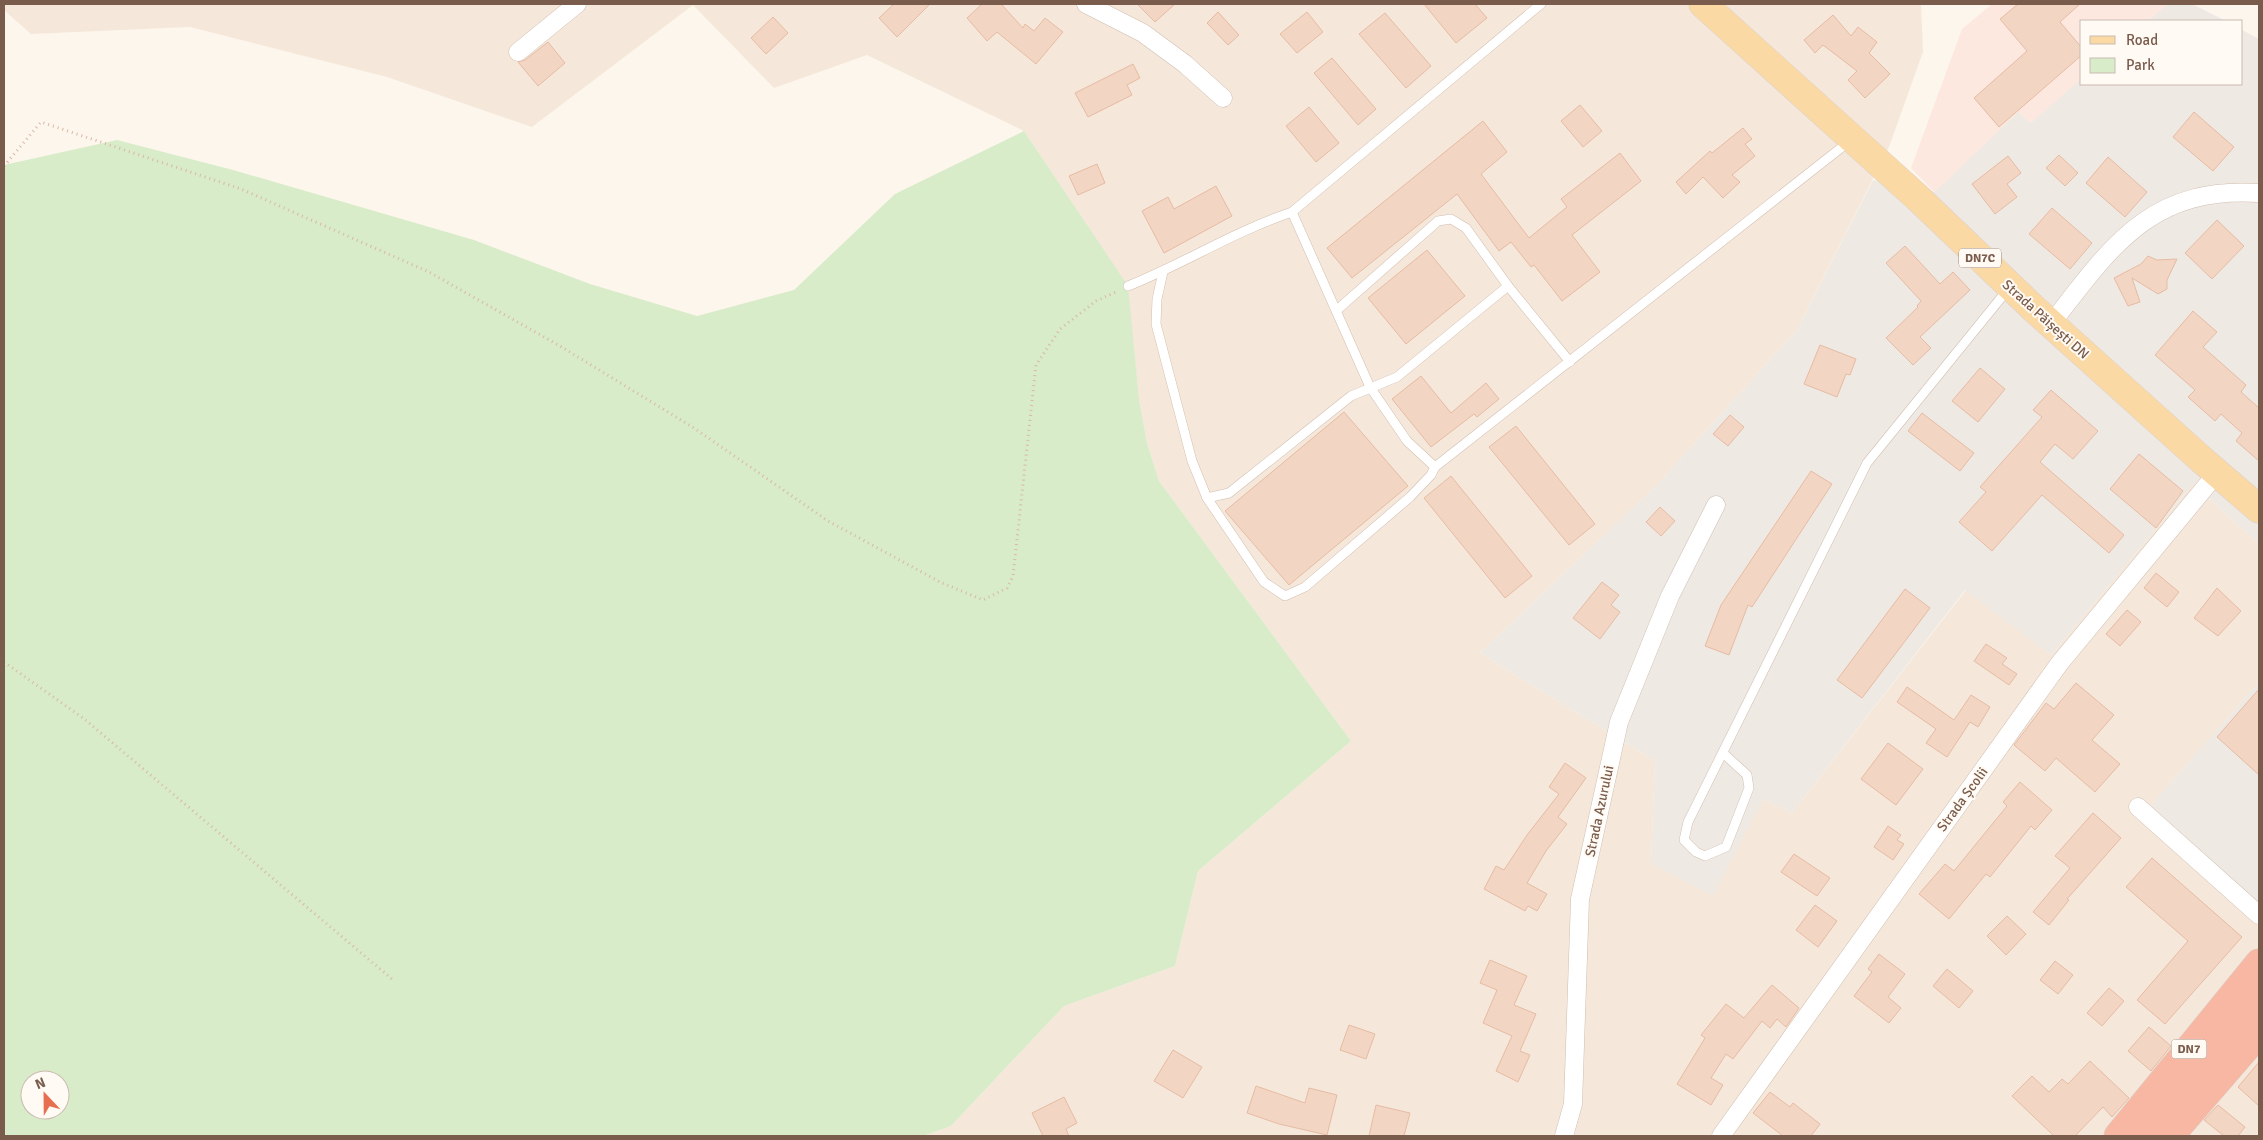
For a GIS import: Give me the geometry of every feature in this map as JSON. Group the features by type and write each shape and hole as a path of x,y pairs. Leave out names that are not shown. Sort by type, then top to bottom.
{"highway":[{"name":"DN7","path":"2118,1136 2259,963"},
{"name":"DN7","path":"2145,1136 2259,999"},
{"path":"2170,1136 2259,1033"}],"main road":[{"name":"Strada Păișești DN","path":"1703,4 1853,138 2010,287 2259,509"}],"street":[{"path":"518,52 577,4"},
{"path":"1086,4 1143,33 1186,64 1223,98"},
{"path":"2051,324 2104,256 2144,219 2190,199 2232,192 2259,193"},
{"name":"Strada Școlii","path":"1721,1136 2059,664 2217,473"},
{"name":"Strada Azurului","path":"1564,1136 1573,1104 1580,899 1619,722 1670,596 1716,505"},
{"path":"2138,807 2259,915"}],"lane":[{"path":"1128,286 1163,272 1271,219 1292,212 1541,4"},
{"path":"1163,272 1157,299 1156,324 1192,461 1207,498 1264,582 1285,596 1306,587 1403,504 1431,476 1435,467 1853,138"},
{"path":"1292,212 1370,387 1407,441 1435,467"},
{"path":"1337,310 1438,221 1451,219 1466,228 1508,286 1570,362"},
{"path":"1207,498 1229,493 1351,396 1397,377 1508,286"},
{"path":"1723,752 1747,775 1749,788 1726,847 1705,856 1696,852 1684,840 1688,822 1867,462 2010,287"}],"path":[{"path":"4,166 41,122 241,188 429,272 560,346 694,428 828,521 940,582 983,600 1007,588 1013,576 1036,365 1060,329 1096,301 1128,286"},
{"path":"4,662 83,718 392,979"}],"shaded area":[{"path":"4,4 1921,4 1923,52 1889,147 1797,330 1656,486 1480,653 1655,761 1651,863 1763,799 1792,813 1966,590 2051,655 2193,484 2259,544 2259,682 2148,809 2259,909 2259,1136 923,1136 951,1126 1064,1006 1175,966 1198,871 1351,741 1159,481 1147,443 1139,399 1127,286 1024,131 867,55 774,88 693,5 532,127 387,77 190,27 31,34 4,10"},
{"path":"1992,4 2168,4 2149,20 2080,20 2080,81 2031,123 2018,112 1935,193 1911,168 1962,29"},
{"path":"2168,4 2192,4 2224,20 2149,20"},
{"path":"2243,31 2259,39 2259,544 2193,484 2051,655 1965,590 1792,813 1763,799 1713,896 1651,863 1655,761 1480,653 1656,486 1797,330 1873,180 1935,192 2018,112 2031,123 2080,80 2080,85 2243,85"},
{"path":"2259,682 2259,909 2148,809"}],"green space":[{"path":"1024,131 1128,286 1139,399 1147,443 1159,481 1351,741 1198,871 1175,966 1064,1006 951,1126 923,1136 4,1136 4,165 117,140 233,170 474,240 590,284 697,316 794,290 895,194"}],"building":[{"path":"894,4 930,4 897,37 879,18"},
{"path":"982,4 1001,4 1023,28 1025,24 1034,31 1045,18 1063,32 1036,64 997,32 987,41 967,18"},
{"path":"1137,4 1175,4 1155,22"},
{"path":"1424,4 1475,4 1487,18 1456,43"},
{"path":"2018,4 2080,4 2060,22 2080,46 2080,57 1999,127 1974,98 2027,51 2000,19"},
{"path":"1218,12 1239,35 1228,45 1207,23"},
{"path":"1307,12 1323,32 1297,53 1280,34"},
{"path":"1385,13 1431,66 1406,88 1359,34"},
{"path":"1833,15 1851,36 1858,27 1877,42 1869,53 1890,74 1865,98 1848,80 1857,71 1823,45 1815,53 1804,40"},
{"path":"773,17 788,33 766,54 751,38"},
{"path":"548,42 565,63 538,86 518,62 525,60"},
{"path":"1332,58 1376,109 1358,125 1314,73"},
{"path":"1133,64 1140,78 1127,85 1132,95 1088,117 1075,93"},
{"path":"1580,105 1602,131 1583,147 1561,121"},
{"path":"1309,107 1339,143 1316,162 1286,126"},
{"path":"2194,112 2234,147 2213,171 2173,137"},
{"path":"1483,121 1507,152 1481,174 1529,238 1567,207 1561,199 1620,153 1641,181 1572,235 1600,272 1562,301 1534,265 1531,267 1511,242 1499,251 1457,194 1352,278 1327,248"},
{"path":"1743,128 1752,139 1745,144 1755,156 1732,175 1740,182 1723,198 1703,177 1686,194 1676,182 1710,151 1712,153"},
{"path":"2059,155 2078,173 2065,186 2046,168"},
{"path":"2008,156 2021,173 2007,184 2017,197 1995,214 1972,184"},
{"path":"2108,157 2147,192 2125,217 2086,183"},
{"path":"1097,164 1105,183 1078,195 1069,176"},
{"path":"1216,186 1232,216 1164,253 1142,211 1168,197 1174,209"},
{"path":"2052,208 2092,243 2070,269 2029,234"},
{"path":"2217,220 2244,246 2212,279 2185,253"},
{"path":"1905,246 1940,284 1953,272 1970,290 1920,337 1931,348 1913,365 1886,338 1918,307 1921,301 1886,263"},
{"path":"1427,250 1465,296 1406,344 1368,298"},
{"path":"2148,256 2157,260 2177,259 2167,280 2167,289 2158,294 2132,278 2140,302 2128,306 2114,278 2141,264"},
{"path":"2193,311 2217,332 2203,347 2246,385 2241,392 2259,408 2259,461 2236,441 2242,433 2221,414 2215,421 2188,397 2195,390 2155,355"},
{"path":"1820,345 1856,359 1850,375 1846,374 1837,397 1804,384"},
{"path":"1980,368 2005,389 1978,422 1952,401"},
{"path":"1421,376 1451,413 1486,383 1499,399 1477,417 1474,414 1431,447 1392,399"},
{"path":"2051,390 2098,431 2073,459 2055,444 2040,462 2124,535 2109,553 2042,495 1992,551 1959,522 1986,492 1980,487 2042,417 2033,410"},
{"path":"1344,412 1408,486 1289,585 1225,511"},
{"path":"1922,413 1974,453 1960,471 1908,431"},
{"path":"1730,415 1744,427 1728,446 1713,434"},
{"path":"1516,426 1595,524 1569,545 1489,447"},
{"path":"2139,454 2183,491 2156,528 2110,489"},
{"path":"1811,471 1832,484 1752,607 1748,605 1729,655 1705,646 1721,605"},
{"path":"1451,476 1532,576 1505,598 1424,498"},
{"path":"1660,507 1675,521 1661,536 1646,522"},
{"path":"2156,573 2179,592 2167,607 2144,588"},
{"path":"1602,582 1619,595 1611,605 1620,612 1600,639 1573,618"},
{"path":"2217,588 2241,611 2218,636 2194,618"},
{"path":"1905,589 1930,608 1862,698 1837,680"},
{"path":"2127,610 2141,622 2120,646 2106,634"},
{"path":"1986,644 2007,658 2002,664 2017,674 2009,685 1974,661"},
{"path":"2076,683 2114,715 2092,740 2120,764 2095,792 2056,758 2045,771 2014,745 2046,703 2054,709"},
{"path":"1907,687 1954,720 1971,695 1990,707 1978,727 1970,722 1947,757 1926,743 1936,729 1897,702"},
{"path":"2259,689 2259,775 2217,737"},
{"path":"1888,743 1923,769 1896,805 1861,779"},
{"path":"1565,763 1586,778 1558,817 1567,824 1546,851 1527,883 1547,894 1537,911 1528,906 1525,911 1484,889 1496,866 1504,870 1527,835 1559,794 1549,787"},
{"path":"2020,782 2052,810 2035,830 2031,826 1990,877 1986,874 1949,919 1919,894 1945,864 1954,871 2007,806 2003,802"},
{"path":"2093,813 2121,838 2067,899 2069,900 2049,925 2033,912 2070,868 2055,856"},
{"path":"1888,826 1901,835 1897,840 1904,844 1893,860 1874,847"},
{"path":"1794,854 1830,878 1817,896 1781,872"},
{"path":"2152,858 2242,937 2165,1024 2137,1000 2188,941 2126,887"},
{"path":"1815,905 1837,921 1818,947 1796,930"},
{"path":"2007,916 2026,934 2006,955 1987,936"},
{"path":"1879,954 1905,974 1888,997 1901,1008 1889,1023 1854,996 1872,972 1868,969"},
{"path":"1490,960 1527,976 1514,1005 1536,1014 1520,1051 1530,1055 1518,1082 1496,1071 1512,1036 1483,1023 1497,990 1480,983"},
{"path":"2055,961 2073,975 2058,994 2040,980"},
{"path":"1947,969 1973,991 1959,1008 1933,986"},
{"path":"1772,985 1799,1008 1786,1027 1777,1019 1770,1028 1762,1021 1733,1059 1726,1054 1711,1078 1723,1085 1711,1105 1677,1084 1705,1038 1701,1035 1726,1004 1744,1018"},
{"path":"2109,988 2124,1001 2102,1026 2087,1013"},
{"path":"1349,1025 1375,1034 1366,1059 1340,1050"},
{"path":"2149,1027 2171,1046 2151,1071 2128,1051"},
{"path":"1173,1050 1202,1067 1183,1098 1154,1081"},
{"path":"2090,1061 2129,1098 2112,1117 2103,1107 2075,1136 2054,1136 2012,1096 2032,1076 2049,1092 2062,1079 2068,1084"},
{"path":"2259,1062 2259,1106 2238,1087"},
{"path":"1256,1086 1305,1103 1309,1088 1337,1095 1327,1135 1279,1124 1247,1113"},
{"path":"1770,1092 1790,1107 1793,1103 1820,1124 1811,1136 1783,1136 1753,1113"},
{"path":"1064,1097 1077,1123 1066,1129 1069,1136 1043,1136 1032,1113"},
{"path":"1376,1105 1410,1113 1404,1136 1369,1136"},
{"path":"2218,1105 2245,1127 2238,1136 2224,1136 2204,1120"}]}
